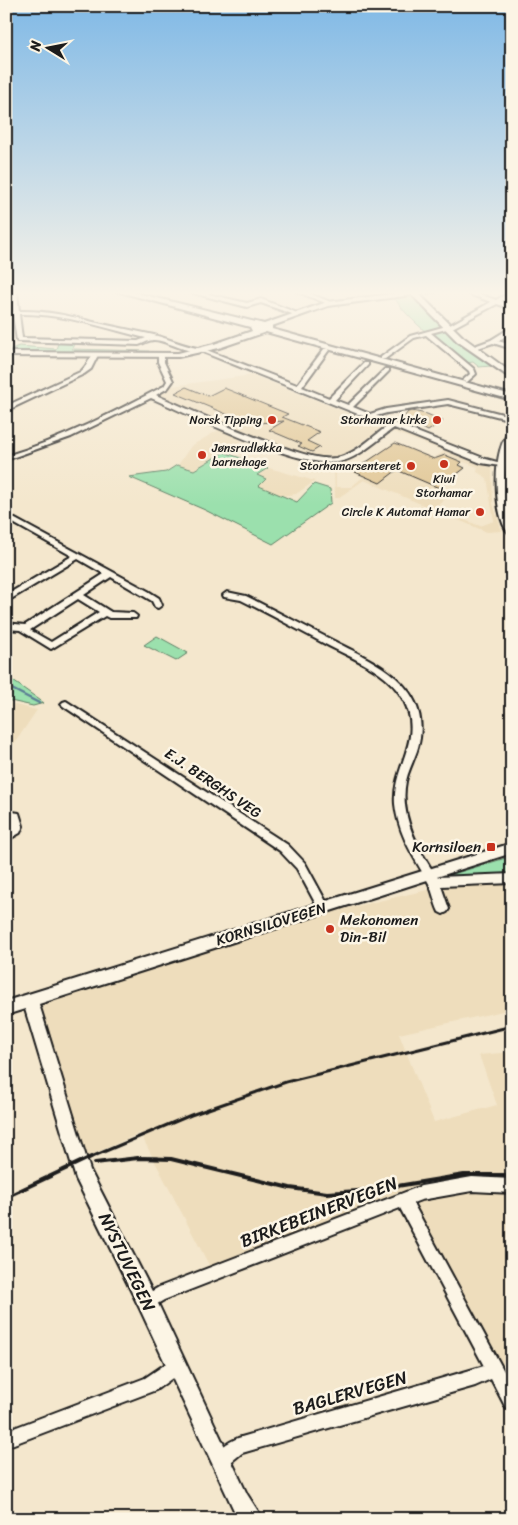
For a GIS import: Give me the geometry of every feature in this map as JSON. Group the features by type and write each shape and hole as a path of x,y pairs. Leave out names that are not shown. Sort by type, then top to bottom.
{"main road":[{"path":"387,362 512,398"},
{"path":"492,362 512,377"},
{"path":"511,435 504,448 500,487 512,532"},
{"name":"KORNSILOVEGEN","path":"6,1008 323,907 431,877 512,848"},
{"name":"NYSTUVEGEN","path":"30,1000 82,1172 147,1302 247,1518"}],"street":[{"path":"6,409 82,373 89,368 92,362"},
{"path":"6,458 62,440 166,387 170,381 161,362"},
{"path":"230,362 484,461 501,464"},
{"path":"298,388 317,362"},
{"path":"463,362 472,370 473,374 465,381"},
{"path":"330,401 366,364"},
{"path":"349,408 387,370"},
{"path":"151,395 258,441 322,461 340,460 394,425"},
{"path":"370,416 386,411 448,402 508,417"},
{"path":"6,516 151,597 156,600 158,605"},
{"path":"6,599 78,556"},
{"path":"6,626 25,628 110,574"},
{"path":"78,595 105,612 116,616 133,616"},
{"path":"227,595 243,598 370,663 392,678 407,698 414,712 416,731 412,752 402,776 400,804 408,834 431,877 443,909"},
{"path":"25,628 26,632 51,646 105,612"},
{"name":"E.J. BERGHS VEG","path":"66,704 284,848 301,866 323,907"},
{"path":"6,815 15,816 18,826 16,830 6,837"},
{"path":"431,877 440,882 512,878"},
{"name":"BIRKEBEINERVEGEN","path":"147,1302 159,1294 422,1193 455,1186 512,1186"},
{"path":"403,1200 512,1402"},
{"path":"6,1439 150,1384 176,1365"},
{"name":"BAGLERVEGEN","path":"220,1460 238,1446 475,1378 495,1370"}],"shaded area":[{"path":"252,375 384,427 339,458 319,458 255,437 159,395 172,386"},
{"name":"Jønsrudløkka barnehage","path":"220,429 240,437 238,439 242,441 194,470 178,465 191,446"},
{"path":"394,429 492,468 493,504 502,531 487,532 364,480 338,498 335,498 334,467","holes":["393,432 444,451 434,458 394,442 352,472 363,477 351,487 336,487 336,470","395,443 434,459 445,456 462,462 459,465 464,462 478,467 477,472 487,478 494,521 480,526 434,508 451,494 448,490 406,474 400,468 380,483 355,473 360,467"]},
{"name":"Jønsrudløkka barnehage","path":"269,468 315,481 296,494 280,496 258,485 266,480 258,476"},
{"path":"6,703 37,710 16,741 6,752"},
{"path":"512,883 512,1009 399,1034 434,1122 497,1105 479,1055 512,1052 512,1368 496,1365 401,1191 210,1267 140,1133 78,1161 33,1005 326,913 454,884"}],"green space":[{"path":"473,362 486,362 491,366 479,367"},
{"path":"224,452 268,468 257,475 266,479 259,486 297,502 314,484 330,489 331,503 273,544 205,510 129,477 166,472 177,465 194,470"},
{"path":"157,636 188,653 176,661 144,645"},
{"path":"6,676 44,703 33,706 6,700"},
{"path":"512,856 512,874 452,877 450,875"}],"building":[{"name":"Norsk Tipping","path":"186,387 208,396 224,388 288,414 282,417 320,432 307,441 320,447 312,452 298,446 302,444 269,430 284,421 258,423 248,419 243,421 175,393"},
{"name":"Storhamar kirke","path":"408,412 427,414 443,421 428,431 420,427 424,425 403,418"},
{"name":"Storhamarsenteret","path":"395,443 434,459 445,455 462,462 459,465 465,468 439,488 397,470 380,483 355,472 361,468 359,467"}],"waterway":[{"path":"6,686 39,703"}],"railway":[{"path":"89,1158 191,1115 286,1082 512,1026"},
{"path":"6,1197 91,1157"},
{"path":"95,1163 138,1158"},
{"path":"138,1158 157,1158"},
{"path":"138,1158 171,1159 290,1188 327,1193 373,1190 464,1175 512,1175"}],"place":[{"name":"Norsk Tipping","path":"272,420"},
{"name":"Storhamar kirke","path":"437,420"},
{"name":"Jønsrudløkka barnehage","path":"202,455"},
{"name":"Kiwi Storhamar","path":"444,464"},
{"name":"Storhamarsenteret","path":"411,466"},
{"name":"Circle K Automat Hamar","path":"480,512"},
{"name":"Kornsiloen","path":"491,847"},
{"name":"Mekonomen Din-Bil","path":"330,929"}]}
